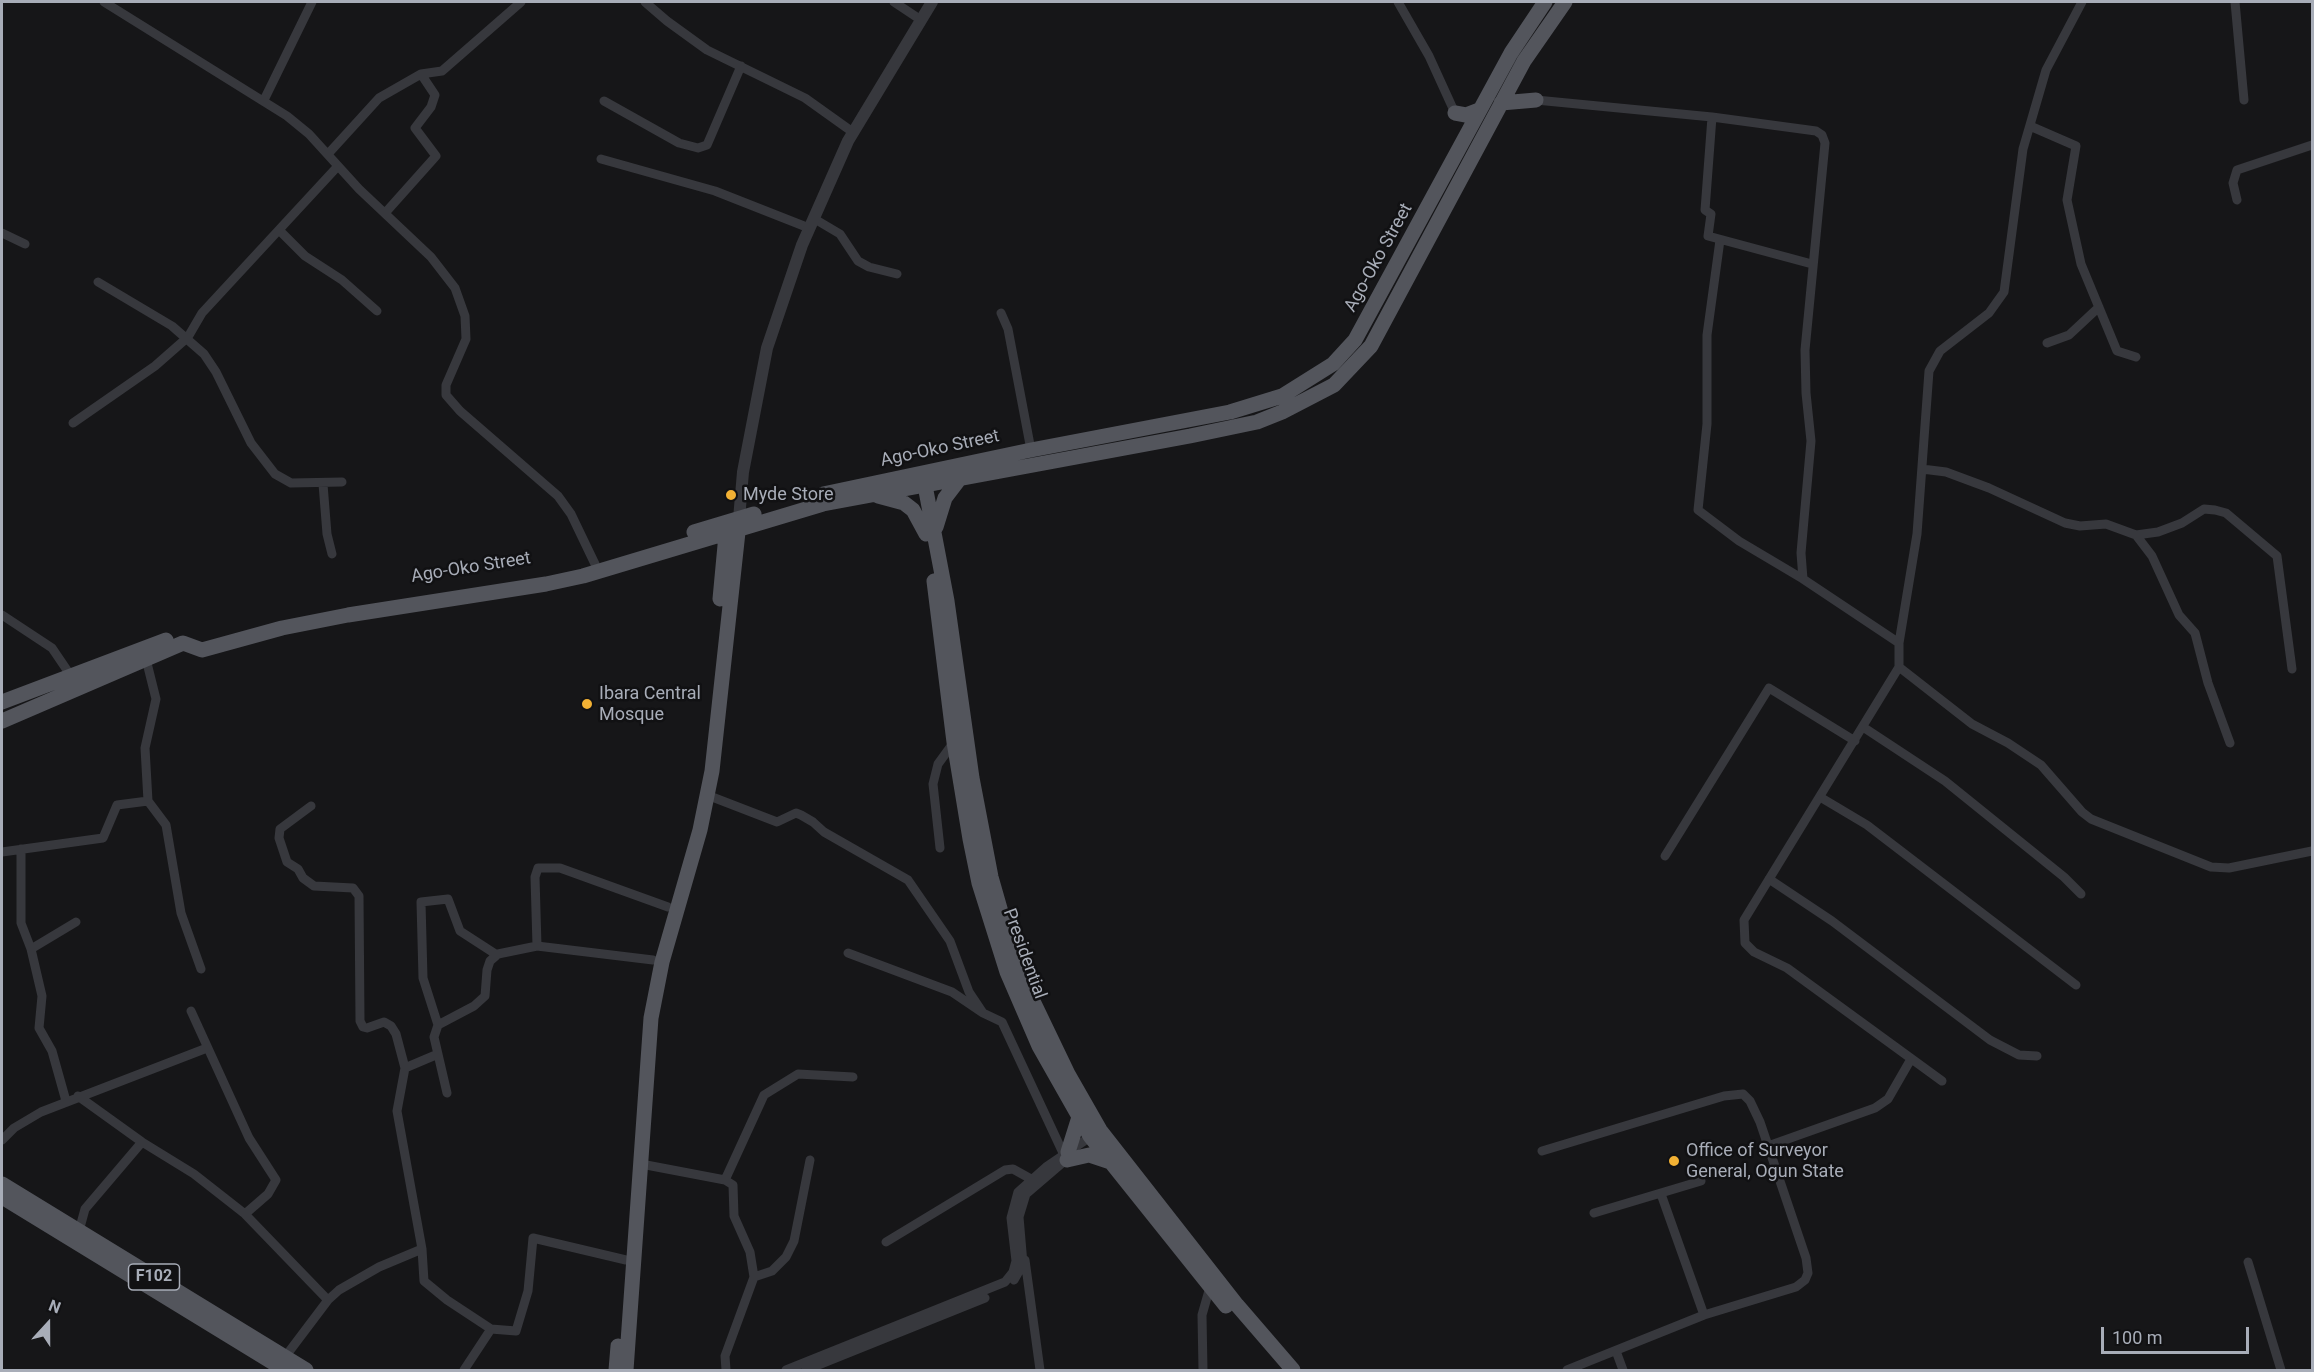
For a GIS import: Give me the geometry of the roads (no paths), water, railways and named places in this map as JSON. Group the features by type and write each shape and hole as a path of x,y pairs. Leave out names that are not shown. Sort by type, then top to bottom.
{"main road":[{"path":"2,702 181,639 202,646 348,615 476,597 555,582 732,526 866,496 919,479 961,477 1257,422 1282,412 1334,385 1371,346 1516,75 1522,33 1545,2"},
{"path":"1517,57 1536,40 1565,2"},
{"name":"Ago-Oko Street","path":"202,646 332,610 460,592 595,564 732,526 819,495 919,479 1031,450 1194,420 1257,405 1282,396 1333,364 1355,340 1479,110 1517,57"},
{"path":"1516,75 1523,91 1536,100"},
{"path":"1501,103 1536,100"},
{"path":"1455,113 1462,115 1479,110"},
{"path":"1455,113 1467,135"},
{"path":"931,534 945,498 961,477"},
{"name":"Presidential","path":"919,479 931,534 954,742 979,883 1007,972 1040,1046 1079,1117 1098,1136 1110,1162 1280,1371"},
{"path":"866,496 892,498 904,503 913,510 931,534 972,778 1003,919 1048,1035 1098,1136 1293,1371"},
{"path":"626,1371 652,1009 662,962 707,795 716,748 732,526"},
{"path":"616,1371 643,1017 653,960 691,829 703,772 732,526"},
{"path":"2,721 146,659 181,639"},
{"path":"1079,1117 1066,1156 1089,1155 1110,1162"},
{"name":"F102","path":"2,1184 285,1364"},
{"name":"F102","path":"2,1197 285,1364 306,1371"}],"street":[{"path":"104,2 217,73 264,99 309,134 338,166 431,257 455,288 465,316 466,339 446,385 446,394 460,411 558,496 571,514 595,564"},
{"path":"264,99 312,2"},
{"path":"328,154 379,98 421,74 442,71 521,2"},
{"path":"645,2 692,40 805,98 854,133"},
{"path":"894,2 921,20"},
{"path":"732,526 767,348 811,223 854,133 932,2"},
{"path":"1398,2 1429,57 1455,113"},
{"path":"1942,1081 1787,968 1754,952 1745,943 1744,920 1899,667 1899,643 1910,588 1923,470 1929,371 1940,351 1989,313 2004,292 2023,149 2046,70 2082,2"},
{"path":"2235,2 2244,100"},
{"path":"604,101 679,143 699,148 707,145 741,66"},
{"path":"386,212 436,156 416,128 431,107 435,95 421,74"},
{"path":"1536,100 1712,117 1816,131 1822,135 1824,143 1806,350 1806,393 1811,441 1801,554 1803,579"},
{"path":"1712,117 1705,210 1712,214 1708,236 1812,264"},
{"path":"2030,126 2076,146 2067,200 2068,216 2081,264 2117,351 2123,355 2136,357"},
{"path":"2237,200 2233,183 2237,170 2313,145"},
{"path":"602,159 715,191 840,234 858,261 869,267 897,274"},
{"path":"73,423 155,366 188,337 202,313 338,166"},
{"path":"279,230 305,256 342,280 377,311"},
{"path":"2,232 25,244"},
{"path":"1720,240 1707,335 1707,424 1698,510 1739,541 1803,579 1899,643"},
{"path":"98,282 188,337 216,372 251,443 275,474 291,483 342,482"},
{"path":"2046,343 2069,335 2099,307"},
{"path":"1001,313 1008,329 1031,450"},
{"path":"1923,470 1946,472 1989,488 2066,523 2080,526 2106,524 2136,535 2158,532 2182,523 2204,509 2226,513 2277,555 2292,669"},
{"path":"324,484 327,534 332,554"},
{"path":"2136,535 2152,556 2179,615 2195,633 2208,683 2230,743"},
{"path":"2,615 52,648 71,676"},
{"path":"146,659 156,699 145,748 148,801 166,825 181,913 201,969"},
{"path":"1899,667 1972,724 2008,743 2041,765 2082,813 2091,819 2211,867 2229,868 2313,850"},
{"path":"1665,856 1769,688 1855,741"},
{"path":"1863,727 1945,781 2064,877 2081,894"},
{"path":"940,848 933,784 938,764 954,742"},
{"path":"707,795 777,822 796,813 813,822 824,832 908,880 950,940 969,992 983,1013"},
{"path":"1820,797 1867,825 2076,985"},
{"path":"2,852 103,838 117,805 148,801"},
{"path":"311,806 280,829 279,838 287,862 314,886 348,888 357,891 359,896 360,1021 363,1027 367,1028 384,1022 391,1026 396,1034 405,1068 397,1111 422,1249 424,1281 447,1300 491,1329 516,1330 528,1291 532,1238 626,1260"},
{"path":"21,849 21,923 32,949 42,996 39,1028 52,1051 66,1101"},
{"path":"537,946 535,877 538,868 560,868 668,908"},
{"path":"1769,879 1832,921 1990,1040 2019,1055 2037,1056"},
{"path":"447,1093 434,1037 438,1025 423,978 421,902 448,899 460,931 497,955"},
{"path":"32,949 76,922"},
{"path":"438,1025 474,1006 485,996 487,970 490,961 497,955 537,946 653,960"},
{"path":"848,953 952,992 983,1013 1002,1022 1066,1156"},
{"path":"192,1011 249,1138 276,1180 268,1194 245,1214"},
{"path":"2,1140 14,1128 66,1101 207,1048"},
{"path":"405,1068 438,1054"},
{"path":"1768,1146 1875,1108 1888,1099 1911,1059"},
{"path":"725,1180 764,1095 798,1074 853,1077"},
{"path":"1542,1151 1724,1096 1743,1094 1750,1101 1768,1146 1806,1258 1808,1273 1805,1280 1796,1287 1704,1315 1567,1371"},
{"path":"78,1096 142,1142 194,1174 245,1214 328,1300"},
{"path":"786,1371 1005,1282 1013,1272 1016,1261 1012,1239 1012,1208 1018,1191 1031,1179 1098,1136"},
{"path":"79,1231 85,1209 142,1142"},
{"path":"1040,1371 1019,1217 1026,1194 1066,1156"},
{"path":"754,1277 772,1271 786,1257 794,1241 802,1210 810,1160"},
{"path":"641,1164 725,1180 733,1185 734,1216 750,1252 754,1277 725,1356 726,1371"},
{"path":"886,1242 1005,1170 1013,1169 1031,1179"},
{"path":"1594,1213 1701,1181"},
{"path":"1661,1194 1704,1315"},
{"path":"285,1364 328,1300 379,1267 422,1249"},
{"path":"806,1371 994,1294 1010,1285 1017,1276 1024,1254"},
{"path":"2248,1262 2281,1371"},
{"path":"1203,1371 1202,1315 1210,1287"},
{"path":"464,1371 491,1329"},
{"path":"1616,1351 1623,1371"}],"place":[{"name":"Myde Store","path":"731,495"},
{"name":"Ibara Central Mosque","path":"587,704"},
{"name":"Office of Surveyor General, Ogun State","path":"1674,1161"}]}
